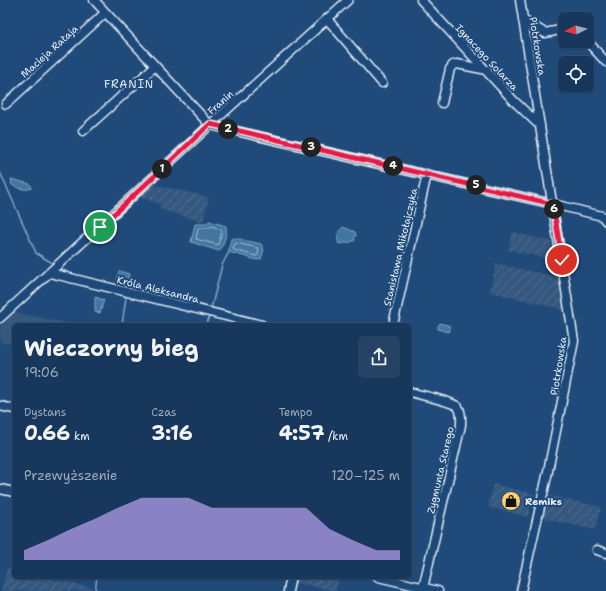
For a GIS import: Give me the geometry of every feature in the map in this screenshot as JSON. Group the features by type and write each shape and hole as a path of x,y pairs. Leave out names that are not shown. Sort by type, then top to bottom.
{"street":[{"path":"94,0 202,118 210,124 602,216 606,221"},
{"name":"Franin","path":"0,318 210,124 348,0"},
{"name":"Ignacego Solarza","path":"421,0 514,101 540,125"},
{"name":"Piotrkowska","path":"520,0 574,342 547,476 521,591"},
{"name":"Macieja Rataja","path":"6,104 105,13"},
{"path":"327,19 382,83"},
{"path":"523,20 545,33 558,30"},
{"path":"593,48 606,62"},
{"path":"442,103 450,69 453,65 457,64 487,70"},
{"path":"83,131 155,66"},
{"name":"Stanisława Mikołajczyka","path":"393,323 427,174"},
{"name":"Króla Aleksandra","path":"50,273 254,323"},
{"name":"Zygmunta Starego","path":"412,393 451,403 458,407 461,414 461,425 423,588"},
{"path":"0,406 12,409"},
{"path":"0,489 12,492"},
{"path":"597,550 606,553"},
{"path":"288,591 291,579"},
{"path":"386,579 438,591"}],"shaded area":[{"path":"151,184 209,197 203,222 159,209 160,204 141,198 144,191"},
{"path":"512,232 551,241 554,260 508,250"},
{"path":"496,263 560,278 565,310 490,292"},
{"path":"14,312 66,323 12,323 12,345 0,342 0,324"},
{"name":"Remiks","path":"493,484 534,494 528,517 488,507"},
{"path":"547,495 601,507 595,530 542,518"},
{"path":"7,568 12,569 12,579 53,579 92,588 92,591 1,591"},
{"path":"293,579 339,579 336,591 292,582"}],"water":[{"path":"11,179 30,184 32,188 24,189 16,187 12,185"},
{"path":"209,221 226,226 225,239 219,251 191,242 195,224 207,224"},
{"path":"343,227 355,232 355,240 339,244 338,235"},
{"path":"234,238 261,244 264,250 261,259 257,260 229,252 231,239"},
{"path":"119,271 129,274 128,284 117,281"},
{"path":"95,297 104,300 100,313 95,312"},
{"path":"440,323 450,326 450,331 447,332 438,329"}],"waterway":[{"path":"0,172 36,253 54,264"},
{"path":"211,309 222,265 229,252"},
{"path":"61,268 67,272"},
{"path":"122,323 126,297"},
{"path":"207,323 209,316"},
{"path":"95,591 97,579"}],"place":[{"name":"Remiks","path":"511,501"}],"district":[{"name":"FRANIN","path":"129,84"}],"route":[{"path":"100,227 210,124 553,204 562,260"}]}
